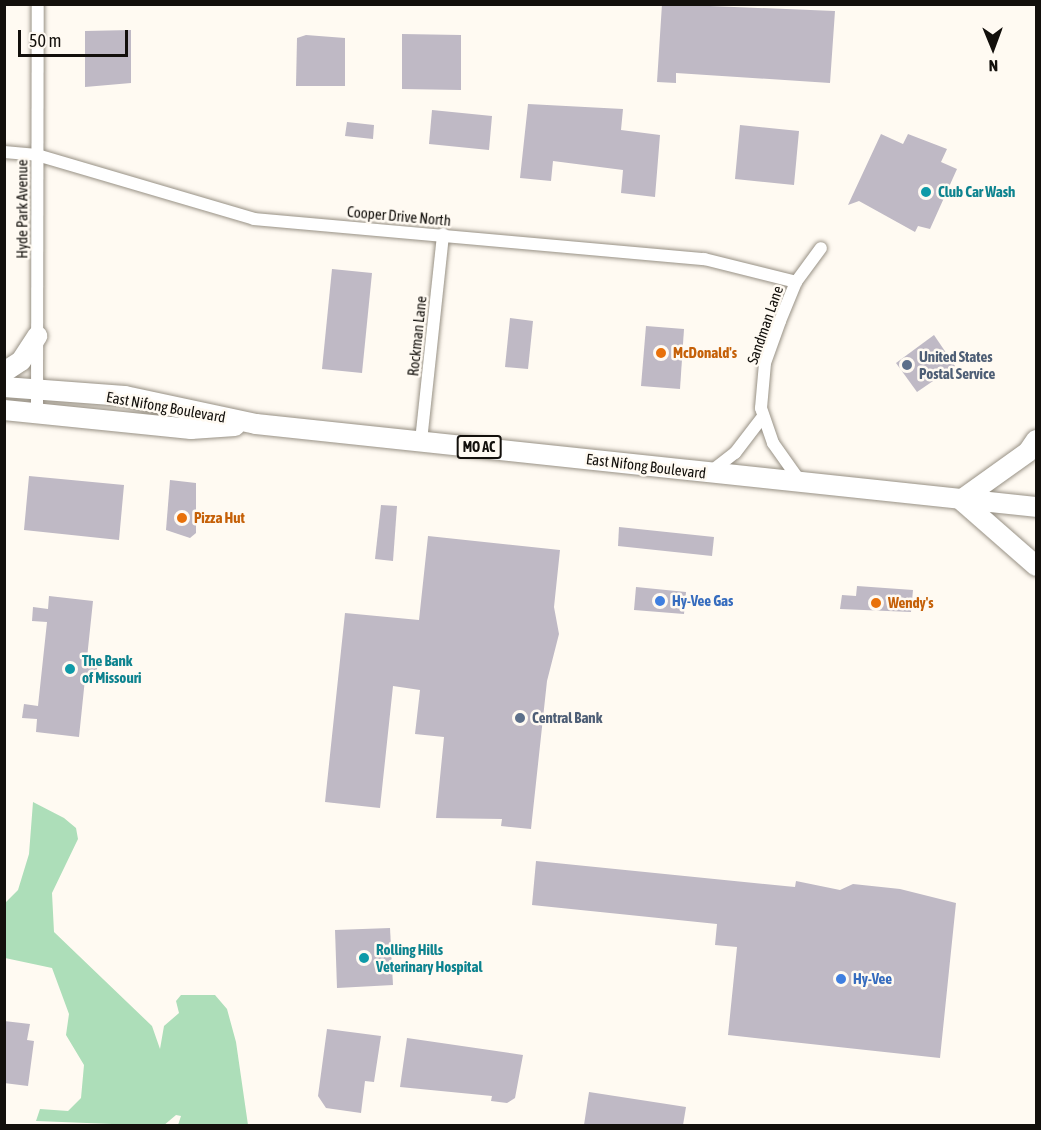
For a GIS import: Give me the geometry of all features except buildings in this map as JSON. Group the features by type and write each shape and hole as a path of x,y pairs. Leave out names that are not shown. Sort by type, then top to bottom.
{"main road":[{"path":"4,372 21,361 37,336"},
{"name":"East Nifong Boulevard","path":"4,387 125,396 256,424 1036,507"},
{"name":"East Nifong Boulevard","path":"4,410 191,429 256,424"},
{"path":"1036,440 1029,452 961,500 1036,566"}],"street":[{"name":"Hyde Park Avenue","path":"37,414 38,4"},
{"name":"Cooper Drive North","path":"4,152 37,154 255,219 443,234 733,263 796,282"},
{"name":"Rockman Lane","path":"421,441 443,234"},
{"name":"Sandman Lane","path":"761,419 765,363 796,282 821,248"},
{"path":"709,473 735,453 761,419 803,484"}],"green space":[{"path":"33,802 64,818 76,828 78,839 52,893 54,932 152,1026 160,1049 164,1026 179,1013 176,1001 181,995 215,995 227,1009 236,1042 248,1125 178,1125 181,1116 176,1115 163,1126 36,1121 40,1109 68,1111 81,1098 84,1065 66,1035 69,1014 52,968 5,958 5,903 18,890 29,854"}],"place":[{"name":"Club Car Wash","path":"926,192"},
{"name":"McDonald's","path":"661,353"},
{"name":"United States Postal Service","path":"907,365"},
{"name":"Pizza Hut","path":"182,518"},
{"name":"Hy-Vee Gas","path":"660,601"},
{"name":"Wendy's","path":"876,603"},
{"name":"The Bank of Missouri","path":"70,669"},
{"name":"Central Bank","path":"520,718"},
{"name":"Rolling Hills Veterinary Hospital","path":"364,958"},
{"name":"Hy-Vee","path":"841,979"}]}
